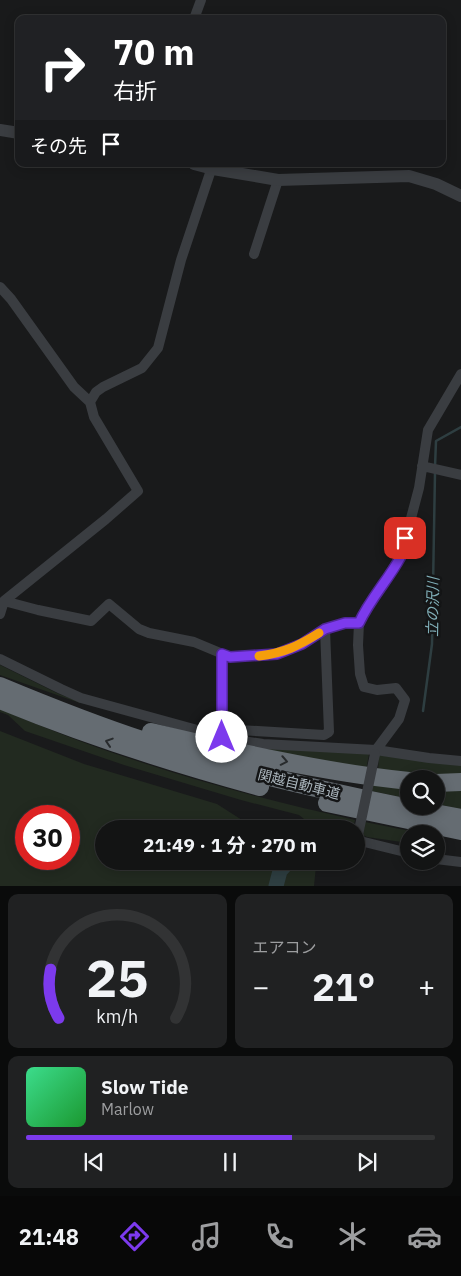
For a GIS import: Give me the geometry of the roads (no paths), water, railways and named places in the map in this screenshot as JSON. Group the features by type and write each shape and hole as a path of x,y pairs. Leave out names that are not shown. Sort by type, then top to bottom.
{"highway":[{"path":"0,686 76,711 191,741 324,768 400,780"},
{"name":"関越自動車道","path":"0,686 128,735 218,763 337,793 461,818"},
{"name":"関越自動車道","path":"0,700 87,735 207,773 334,805 461,831"},
{"path":"445,783 461,782"}],"street":[{"path":"195,15 201,0"},
{"path":"0,130 15,132"},
{"path":"90,402 96,392 103,387 142,368 158,348 181,260 213,167"},
{"path":"218,167 278,180 409,176 436,184 461,196"},
{"path":"254,254 278,180"},
{"path":"0,287 11,299 74,386 90,402 94,417 138,490 106,519 4,601 0,614"},
{"path":"362,820 376,752 399,719 405,700 396,688 377,690 364,687 360,674 359,623 366,608 401,556 419,488 428,430 461,374"},
{"path":"422,466 461,475"},
{"path":"4,601 91,621 109,604 139,629 149,633 194,642 230,657 277,654 302,644 325,629 345,623 359,623"},
{"path":"226,738 239,730 324,735 329,732 325,629"},
{"path":"222,654 226,738"},
{"path":"0,659 81,698 226,738 263,744 376,752 461,761"},
{"path":"365,841 400,851"},
{"path":"445,860 461,862"}],"waterway":[{"name":"立の沢川","path":"435,467 436,441 461,427"},
{"name":"立の沢川","path":"423,711 432,644 435,473"},
{"name":"立の沢川","path":"276,886 281,870"}]}
